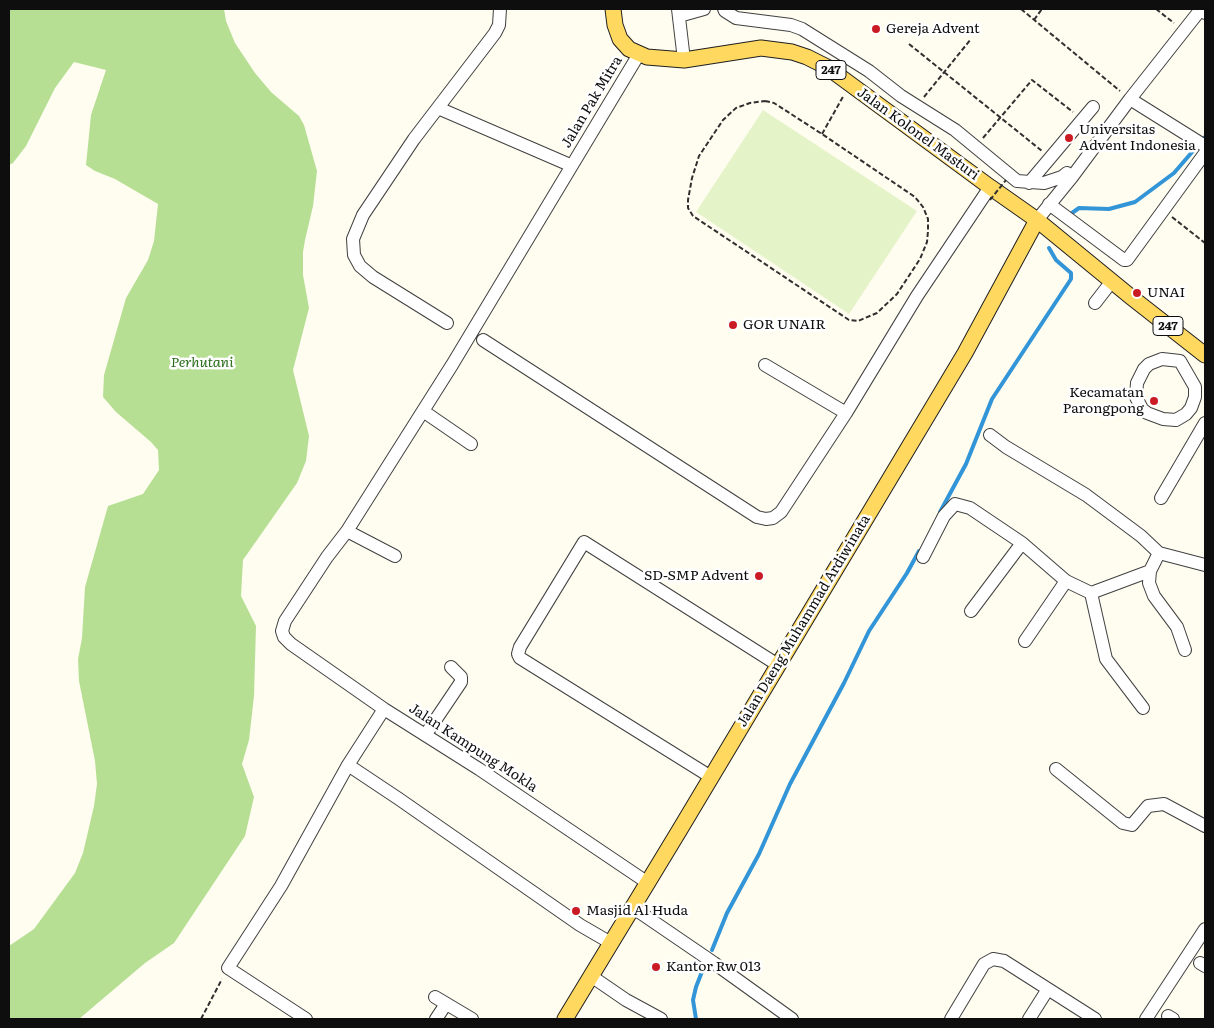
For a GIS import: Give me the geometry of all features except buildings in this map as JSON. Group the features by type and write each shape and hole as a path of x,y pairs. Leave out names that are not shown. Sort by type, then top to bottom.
{"main road":[{"name":"Jalan Kolonel Masturi","path":"613,9 615,25 620,39 629,49 639,54 654,58 684,60 760,48 776,49 807,57 827,67 990,194 1037,220 1205,355"},
{"name":"Jalan Daeng Muhammad Ardiwinata","path":"564,1019 648,883 964,353 1037,220"}],"street":[{"path":"447,322 373,277 360,266 354,255 353,239 363,215 414,139 495,33 499,24 500,9"},
{"path":"684,60 678,12 704,9"},
{"path":"724,9 725,12 736,18 779,23 802,29 869,71 901,96 955,130 1017,181 1044,183 1070,175"},
{"path":"1037,220 1183,31 1201,9 1205,13"},
{"name":"Jalan Pak Mitra","path":"284,637 282,631 285,621 327,557 347,531 423,411 570,165 639,54"},
{"path":"1130,99 1202,144"},
{"path":"1029,183 1092,107"},
{"path":"438,108 570,165"},
{"path":"1049,204 1124,260 1127,260 1205,154"},
{"path":"1050,158 1070,175"},
{"path":"483,340 757,517 773,518 780,512 846,413 917,296 990,194"},
{"path":"1094,303 1112,281"},
{"path":"1180,361 1192,345"},
{"path":"1162,359 1180,361 1195,387 1195,397 1191,408 1186,414 1176,420 1163,420 1147,413 1142,409 1136,397 1137,384 1144,369 1149,364 1162,359"},
{"path":"765,365 846,413"},
{"path":"423,411 471,444"},
{"path":"1161,498 1205,423"},
{"path":"990,436 1086,495 1141,536 1159,553 1205,565"},
{"path":"923,557 944,516 955,504 970,508 1022,543 1066,581 1091,593 1150,571"},
{"path":"347,531 395,556"},
{"path":"711,777 520,658 518,654 520,647 584,542 778,665"},
{"path":"971,611 1022,543"},
{"path":"1159,553 1150,571 1149,582 1154,596 1177,627 1185,650"},
{"path":"1025,641 1066,581"},
{"path":"1091,593 1106,659 1143,708"},
{"name":"Jalan Kampung Mokla","path":"284,637 384,709 426,734 648,883"},
{"path":"426,734 461,682 461,677 451,668"},
{"path":"306,1019 228,968 282,886 348,766 384,709"},
{"path":"348,766 399,798 580,925 611,943"},
{"path":"1056,769 1123,823 1132,825 1148,806 1164,804 1205,826"},
{"path":"632,907 714,963 783,1017"},
{"path":"1146,1019 1205,929"},
{"path":"951,1019 984,964 993,959 1004,961 1095,1019"},
{"path":"591,976 626,1000 661,1019"},
{"path":"1029,1019 1048,989"},
{"path":"435,997 472,1019"},
{"path":"436,1019 446,1004"}],"path":[{"path":"1021,9 1130,99"},
{"path":"1034,20 1042,9"},
{"path":"1156,9 1183,31"},
{"path":"917,106 971,39"},
{"path":"909,44 1001,116 1050,158"},
{"path":"975,147 1032,80 1082,119"},
{"path":"822,134 850,84"},
{"path":"765,101 774,103 822,134 915,197 923,207 928,220 927,242 920,260 898,294 877,313 858,320 849,320 693,216 688,208 692,178 700,156 723,120 736,108 750,103 765,101"},
{"path":"990,194 1006,180"},
{"path":"1164,211 1205,243"},
{"path":"201,1019 228,968"}],"green space":[{"name":"Perhutani","path":"9,9 224,9 226,21 235,43 255,73 271,92 299,116 304,125 317,171 313,206 303,252 303,275 309,308 293,370 309,436 306,461 297,483 243,560 241,596 256,626 254,696 249,740 242,764 254,797 245,836 174,943 145,963 79,1019 9,1019 9,946 34,929 75,873 83,853 94,806 97,784 95,761 79,681 78,659 82,638 85,587 108,506 143,494 159,470 158,450 116,412 103,397 104,375 126,298 148,260 154,241 158,204 115,179 86,165 91,115 106,70 74,62 55,88 26,146 13,163 9,165"},
{"path":"763,110 917,211 849,314 696,212"}],"waterway":[{"path":"1072,213 1079,208 1109,209 1135,202 1174,173 1205,137"},
{"path":"940,512 966,464 992,399 1071,279 1071,273 1056,260 1049,248"},
{"path":"712,950 727,913 759,854 790,784 844,683 869,631 919,551"},
{"path":"696,1019 693,1000 705,964"}],"place":[{"name":"Gereja Advent","path":"876,29"},
{"name":"Universitas Advent Indonesia","path":"1069,138"},
{"name":"UNAI","path":"1137,293"},
{"name":"GOR UNAIR","path":"733,325"},
{"name":"Kecamatan Parongpong","path":"1154,401"},
{"name":"SD-SMP Advent","path":"759,576"},
{"name":"Masjid Al Huda","path":"576,911"},
{"name":"Kantor Rw 013","path":"656,967"}]}
